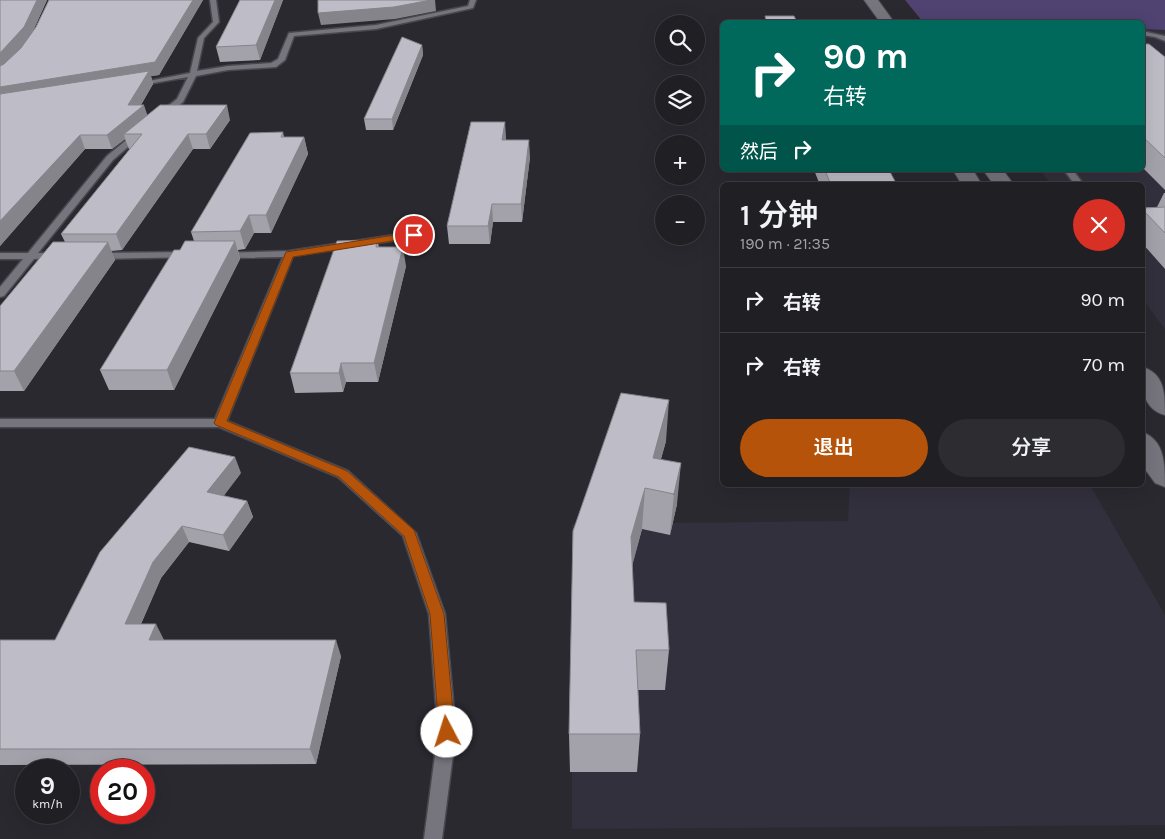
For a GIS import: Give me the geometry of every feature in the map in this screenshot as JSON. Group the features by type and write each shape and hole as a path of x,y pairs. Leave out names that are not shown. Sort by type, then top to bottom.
{"main road":[{"path":"871,0 886,20"},
{"path":"1145,379 1165,406"},
{"path":"1145,446 1165,476"}],"lane":[{"path":"0,294 110,158 180,100 193,74 201,38 216,22 213,0"},
{"path":"125,85 228,68 273,65 281,60 291,34 376,26 471,7 473,0"},
{"path":"1145,33 1157,35 1165,39"},
{"path":"1070,172 1078,182"},
{"path":"90,256 289,254 414,235"},
{"path":"220,423 289,254"},
{"path":"0,256 70,256"},
{"path":"0,423 220,423 343,474 409,533 437,614 447,732 433,839"}],"shaded area":[{"path":"905,0 1165,0 1165,30 1145,29 1145,20 921,20"},
{"path":"1145,29 1165,30 1165,329 1145,303 1145,182 1050,182 1042,172 1145,172"},
{"path":"850,487 1091,487 1165,615 1165,825 572,829 572,524 848,521"}],"building":[{"path":"0,0 37,0 24,27 0,53"},
{"path":"49,0 193,0 155,62 0,87 0,66 21,48 36,27"},
{"path":"240,0 275,0 256,45 216,47"},
{"path":"318,0 431,0 394,7 318,13"},
{"path":"765,16 794,16 796,20 766,20"},
{"path":"402,37 422,45 392,119 364,119"},
{"path":"1145,44 1149,44 1165,57 1165,158 1145,139"},
{"path":"149,71 128,105 144,105 107,135 80,135 0,221 0,94"},
{"path":"160,105 227,105 206,134 188,134 116,234 61,234 142,134 124,134"},
{"path":"471,122 505,122 502,140 529,140 521,204 492,204 488,226 447,226"},
{"path":"283,132 281,137 304,137 266,215 249,215 240,231 191,232 250,133"},
{"path":"826,172 890,172 895,182 830,182"},
{"path":"1165,207 1165,233 1145,212 1145,208"},
{"path":"377,240 376,247 403,247 374,363 341,363 339,373 290,373 337,241"},
{"path":"185,241 235,241 167,370 100,370 174,250 180,250"},
{"path":"53,242 108,242 14,371 0,371 0,306"},
{"path":"621,393 669,400 653,458 681,463 674,494 645,488 631,537 634,602 666,603 669,650 636,650 640,734 569,734 573,531"},
{"path":"189,447 235,457 207,492 247,501 223,535 182,526 153,562 125,624 156,624 149,640 336,640 310,749 0,749 0,640 55,640 100,552"}],"route":[{"path":"414,235 289,254 220,423 343,474 409,533 437,614 447,732"}]}
